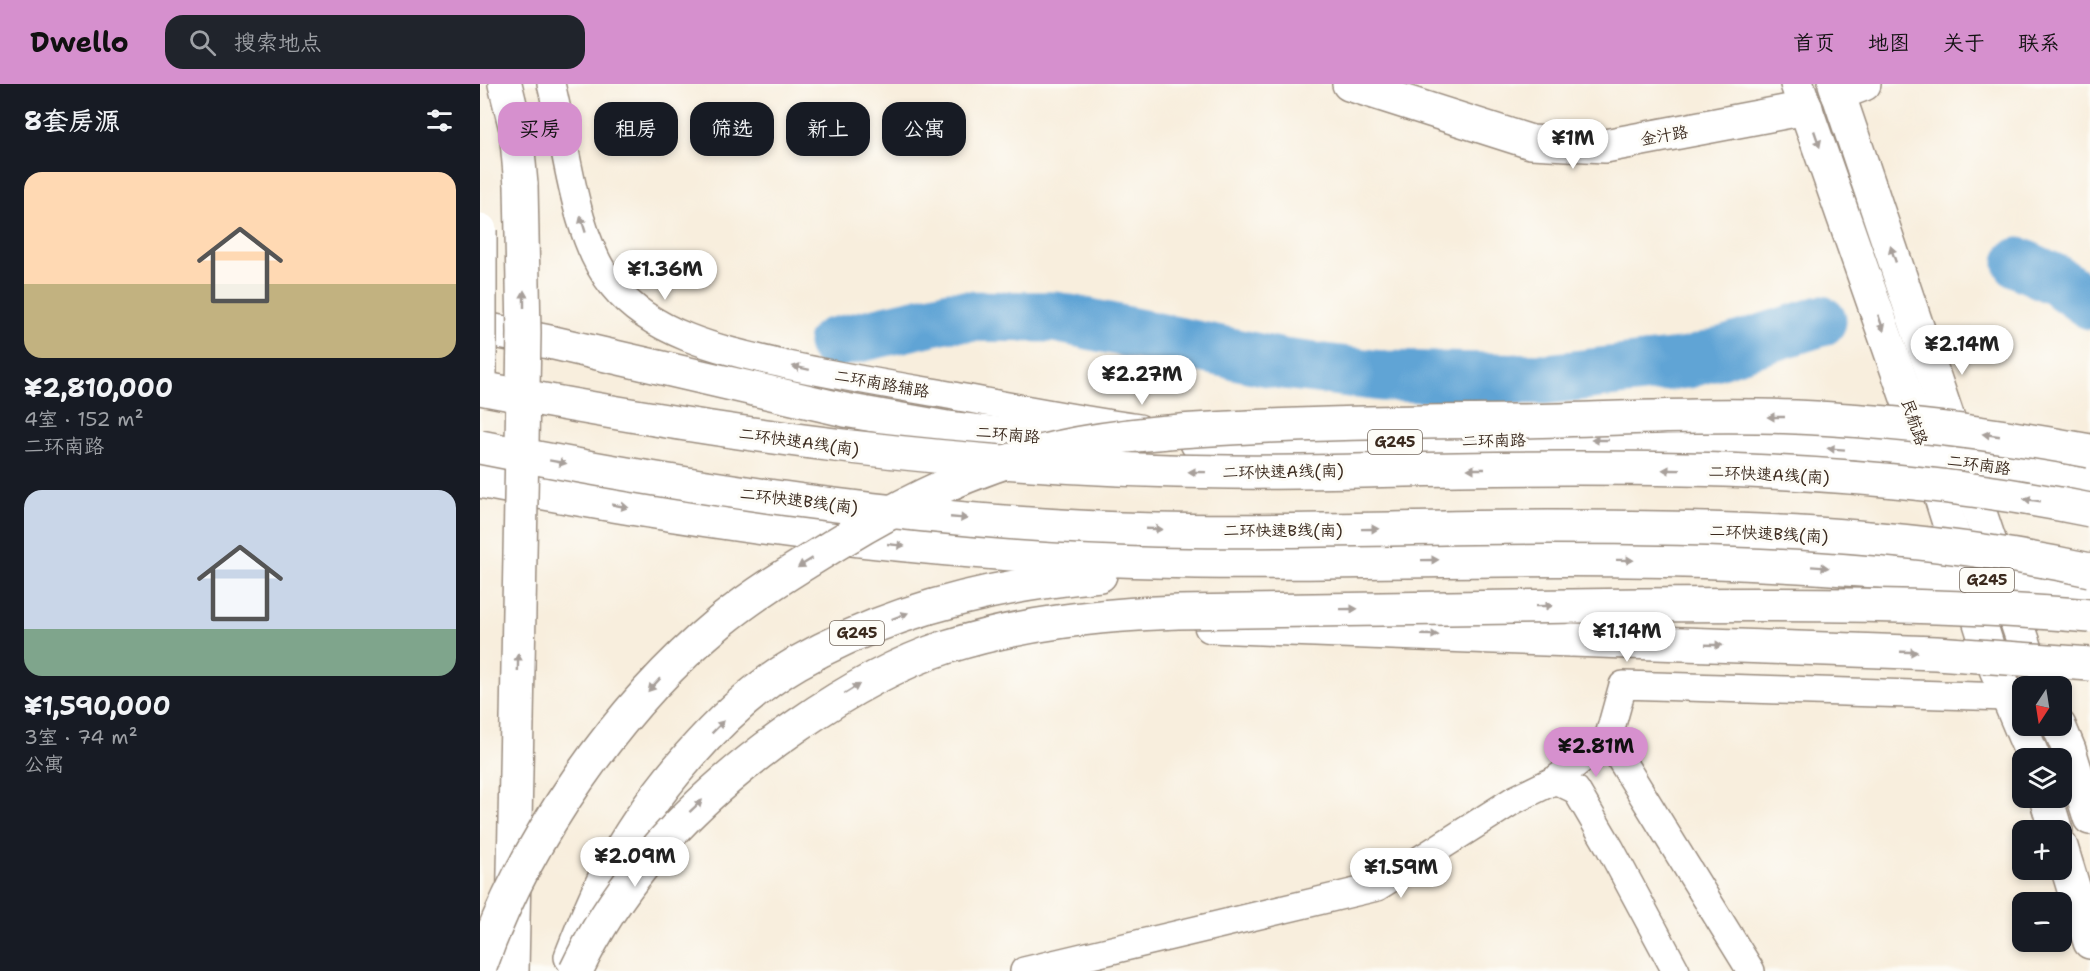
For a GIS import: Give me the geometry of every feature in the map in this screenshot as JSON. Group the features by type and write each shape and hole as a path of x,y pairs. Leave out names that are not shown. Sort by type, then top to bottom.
{"main road":[{"path":"505,84 516,129 521,185 524,333 512,971"},
{"name":"金汁路","path":"1349,84 1531,142 1605,146 1801,96"},
{"name":"民航路","path":"1846,87 1963,461 2037,676"},
{"name":"民航路","path":"1801,96 1928,457 1989,655 2029,748"},
{"path":"480,230 480,381 648,413 760,427 837,432 1006,435"},
{"name":"二环南路","path":"480,328 554,343 795,400 947,428 1006,435 1159,443 1545,440 1696,442 1806,447 1928,457 2090,482"},
{"name":"二环快速A线(南)","path":"480,388 658,421 751,435 870,451 1004,463 1104,469 1233,472 1534,468 1717,471 1893,482 1981,492 2090,510"},
{"path":"480,967 505,905 535,848 580,777 627,715 697,643 754,597 857,531 927,494 1008,462 1052,449 1098,440 1205,429 1316,423 1694,417 1792,417 1851,420 1968,432 2090,451"},
{"name":"二环快速B线(南)","path":"480,447 742,493 1000,522 1233,531 1546,527 1736,530 1887,540 1973,550 2090,570"},
{"path":"480,480 738,525 914,547 1156,562 1308,562"},
{"name":"G245","path":"566,971 584,923 607,874 632,832 659,795 718,726 753,694 795,664 846,637 908,613 983,593 1074,578 1181,567 1308,562 1534,559 1692,561 1799,566 2090,587"},
{"path":"576,971 628,883 655,849 685,817 751,759 859,684 944,648 994,633 1048,622 1110,615 1561,606 1798,605 1981,609 2090,616"},
{"path":"994,633 1089,626 1180,624 1936,653 2090,664"},
{"path":"2063,736 2090,818"},
{"path":"2071,880 2090,942"}],"street":[{"name":"二环南路辅路","path":"551,84 577,203 591,249 612,286 626,300 660,325 735,353 807,369 1110,424 1258,439 1383,442"},
{"path":"1963,461 2090,475"},
{"path":"2003,582 2090,591"},
{"path":"1024,971 1377,887 1514,800 1556,780 1608,740 1623,685 2007,697"},
{"path":"1608,740 1751,971"},
{"path":"1556,780 1576,790 1676,971"},
{"path":"586,971 597,928 624,855 640,823 659,795"}],"waterway":[{"path":"2019,263 2056,280 2090,304"},
{"path":"833,343 950,316 1055,317 1283,364 1382,376 1547,379 1688,363 1821,321"}]}
